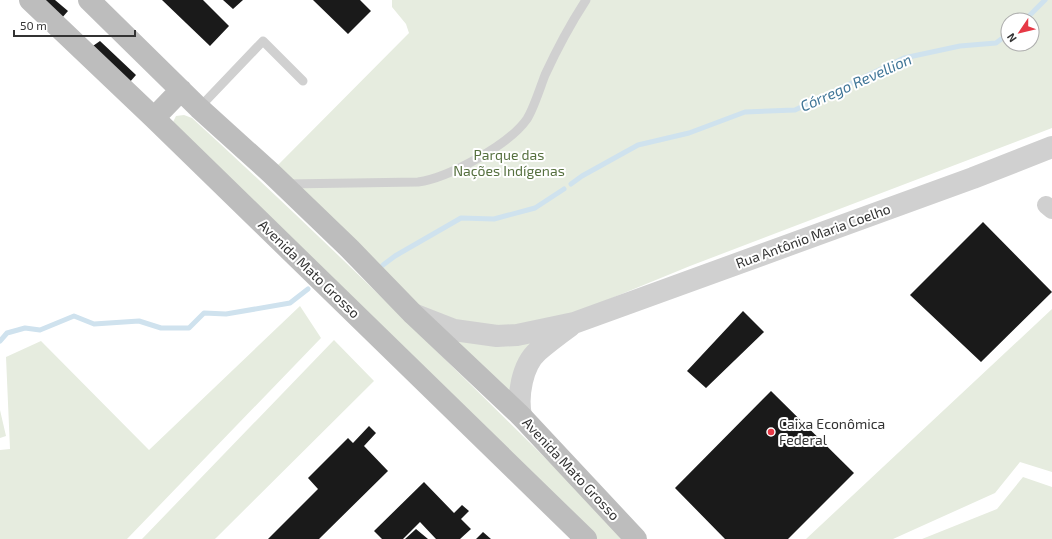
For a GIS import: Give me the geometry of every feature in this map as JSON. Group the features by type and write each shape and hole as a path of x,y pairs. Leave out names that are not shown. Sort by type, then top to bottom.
{"main road":[{"name":"Avenida Mato Grosso","path":"30,0 154,118 586,539"},
{"name":"Avenida Mato Grosso","path":"90,0 199,108 283,184 350,249 413,314 520,416 636,539"},
{"path":"154,118 181,90"}],"street":[{"name":"Rua Antônio Maria Coelho","path":"413,314 454,330 496,336 518,335 574,323 973,178 1052,147"},
{"name":"Rua Antônio Maria Coelho","path":"520,416 520,390 528,363 537,352 574,323"}],"lane":[{"path":"283,184 429,181 439,178 491,151 516,132 527,119 546,73 575,17 586,0"},
{"path":"199,108 263,41 303,81"}],"green space":[{"name":"Parque das Nações Indígenas","path":"392,0 1052,0 1052,128 690,266 568,316 517,328 454,325 404,298 273,170 409,33 406,24 392,7"},
{"path":"184,115 192,118 303,221 627,539 591,539 173,122 176,116"},
{"path":"300,306 321,338 127,539 0,539 0,450 10,449 6,357 41,341 149,450"},
{"path":"1052,309 1052,472 1020,462 995,493 893,539 806,539"},
{"path":"554,333 512,399 443,334"},
{"path":"334,340 374,381 215,539 142,539"},
{"path":"0,410 6,436 0,438"},
{"path":"1023,477 1052,487 1052,539 922,539 997,509"}],"building":[{"path":"39,0 55,0 68,11 61,19"},
{"path":"162,0 203,0 229,26 210,46"},
{"path":"223,0 243,0 233,9"},
{"path":"313,0 360,0 371,11 348,34"},
{"path":"100,41 136,75 129,83 90,48"},
{"path":"983,222 1052,292 981,362 910,295"},
{"path":"743,311 764,332 706,388 687,371"},
{"name":"Caixa Econômica Federal","path":"771,391 854,473 788,539 725,539 675,488"},
{"path":"369,426 376,433 364,446 388,471 319,539 268,539 318,489 308,478 348,438 353,443"},
{"path":"424,482 454,513 462,505 469,511 461,519 471,529 460,539 436,539 420,522 403,539 382,539 374,531"},
{"path":"416,529 428,539 405,539"},
{"path":"483,532 491,539 476,539"}],"waterway":[{"name":"Córrego Revellion","path":"1033,12 1045,0"},
{"name":"Córrego Revellion","path":"571,184 582,176 638,145 689,133 745,112 795,110 904,58 960,46 996,43 1000,40"},
{"name":"Córrego Revellion","path":"383,265 395,256 461,218 494,219 535,208 564,189"},
{"name":"Córrego Revellion","path":"0,341 7,333 25,328 40,330 74,316 94,324 139,321 161,328 189,328 204,313 226,314 290,303 308,289"}],"place":[{"name":"Caixa Econômica Federal","path":"771,432"}]}
